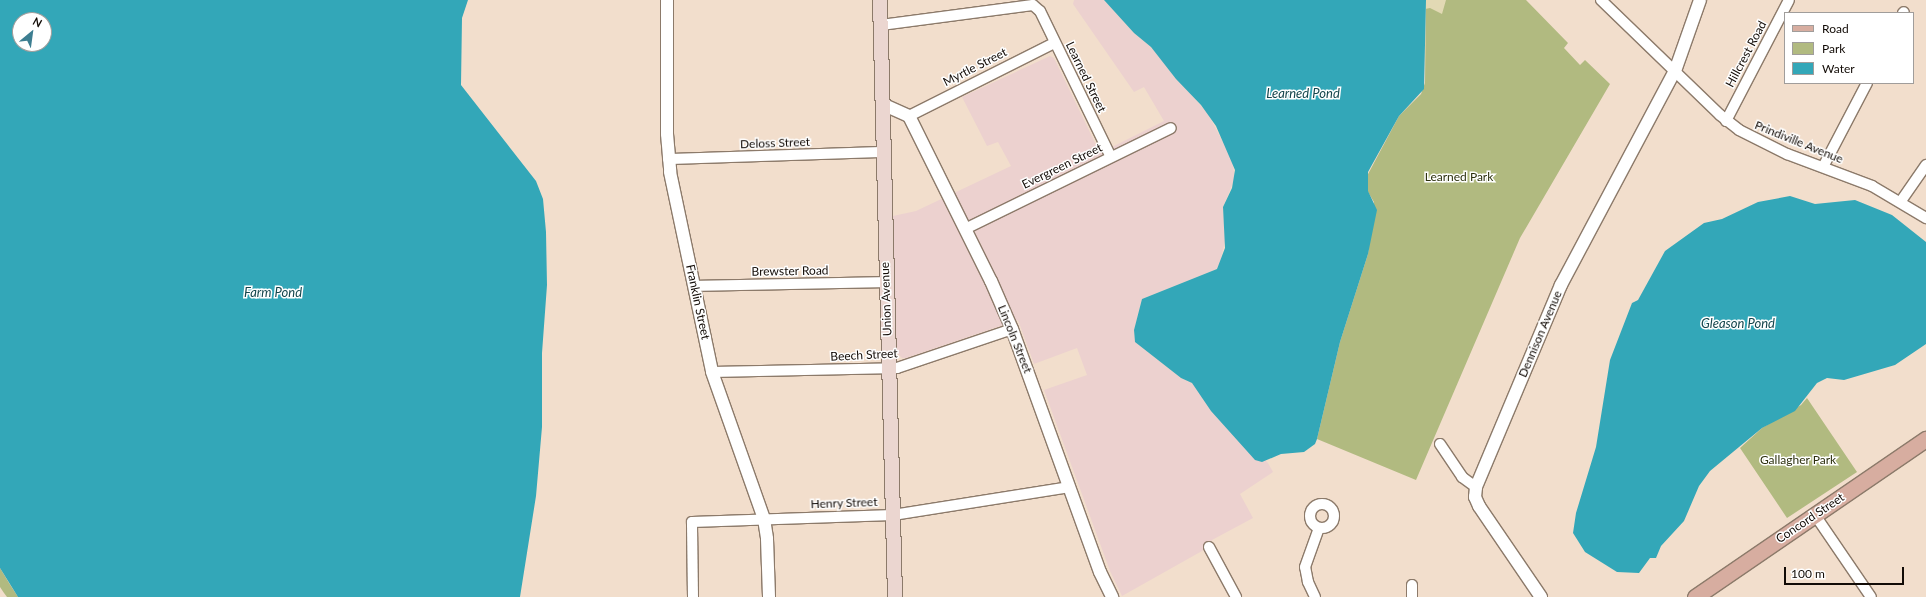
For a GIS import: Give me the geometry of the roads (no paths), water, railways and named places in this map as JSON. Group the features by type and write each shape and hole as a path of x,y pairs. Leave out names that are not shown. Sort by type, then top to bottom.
{"main road":[{"name":"Union Avenue","path":"880,0 885,282 895,597"},
{"name":"Concord Street","path":"1702,595 1926,439"}],"street":[{"name":"Franklin Street","path":"667,0 668,159 712,372 764,519 767,539 769,597"},
{"name":"Prindiville Avenue","path":"1601,0 1726,121 1776,149 1862,181 1901,201 1926,218"},
{"name":"Dennison Avenue","path":"1476,488 1560,285 1675,71 1700,0"},
{"name":"Hillcrest Road","path":"1726,121 1789,0"},
{"name":"Learned Street","path":"881,25 1026,4 1037,8 1111,157"},
{"name":"Myrtle Street","path":"908,116 1054,43"},
{"path":"1823,167 1866,84"},
{"path":"882,104 908,116"},
{"name":"Lincoln Street","path":"908,116 965,229 1012,330 1112,597"},
{"name":"Evergreen Street","path":"965,229 1171,128"},
{"name":"Deloss Street","path":"668,159 883,152"},
{"path":"1901,201 1926,166"},
{"name":"Brewster Road","path":"695,286 885,282"},
{"name":"Beech Street","path":"712,372 888,369 906,366 1012,330"},
{"path":"1440,444 1462,477 1476,488 1475,497 1479,506 1541,597"},
{"name":"Henry Street","path":"693,597 692,522 893,515 1070,487"},
{"path":"1815,515 1871,597"},
{"path":"1315,597 1305,574 1305,567 1319,528"},
{"path":"1209,547 1236,597"},
{"path":"1412,585 1412,597"}],"water":[{"name":"Farm Pond","path":"0,0 468,0 462,18 461,85 536,181 543,199 546,232 547,285 542,353 542,427 536,496 520,597 18,597 0,568"},
{"name":"Learned Pond","path":"1104,0 1426,0 1424,89 1399,116 1368,172 1368,191 1377,210 1368,254 1340,342 1317,439 1315,444 1304,452 1281,454 1262,462 1255,460 1211,411 1192,383 1181,378 1135,342 1134,330 1142,299 1217,269 1225,248 1223,207 1232,188 1235,170 1216,126 1201,105 1176,79 1151,47 1134,33"},
{"name":"Gleason Pond","path":"1790,196 1815,204 1855,200 1892,215 1926,242 1926,344 1895,365 1844,380 1827,378 1817,383 1795,411 1762,428 1710,471 1699,486 1684,521 1661,546 1656,558 1650,558 1639,573 1617,572 1585,552 1573,533 1576,513 1596,447 1610,360 1632,303 1638,300 1665,251 1704,223 1722,219 1758,202"}],"park label":[{"name":"Learned Park","path":"1459,177"},
{"name":"Gallagher Park","path":"1798,460"}]}
